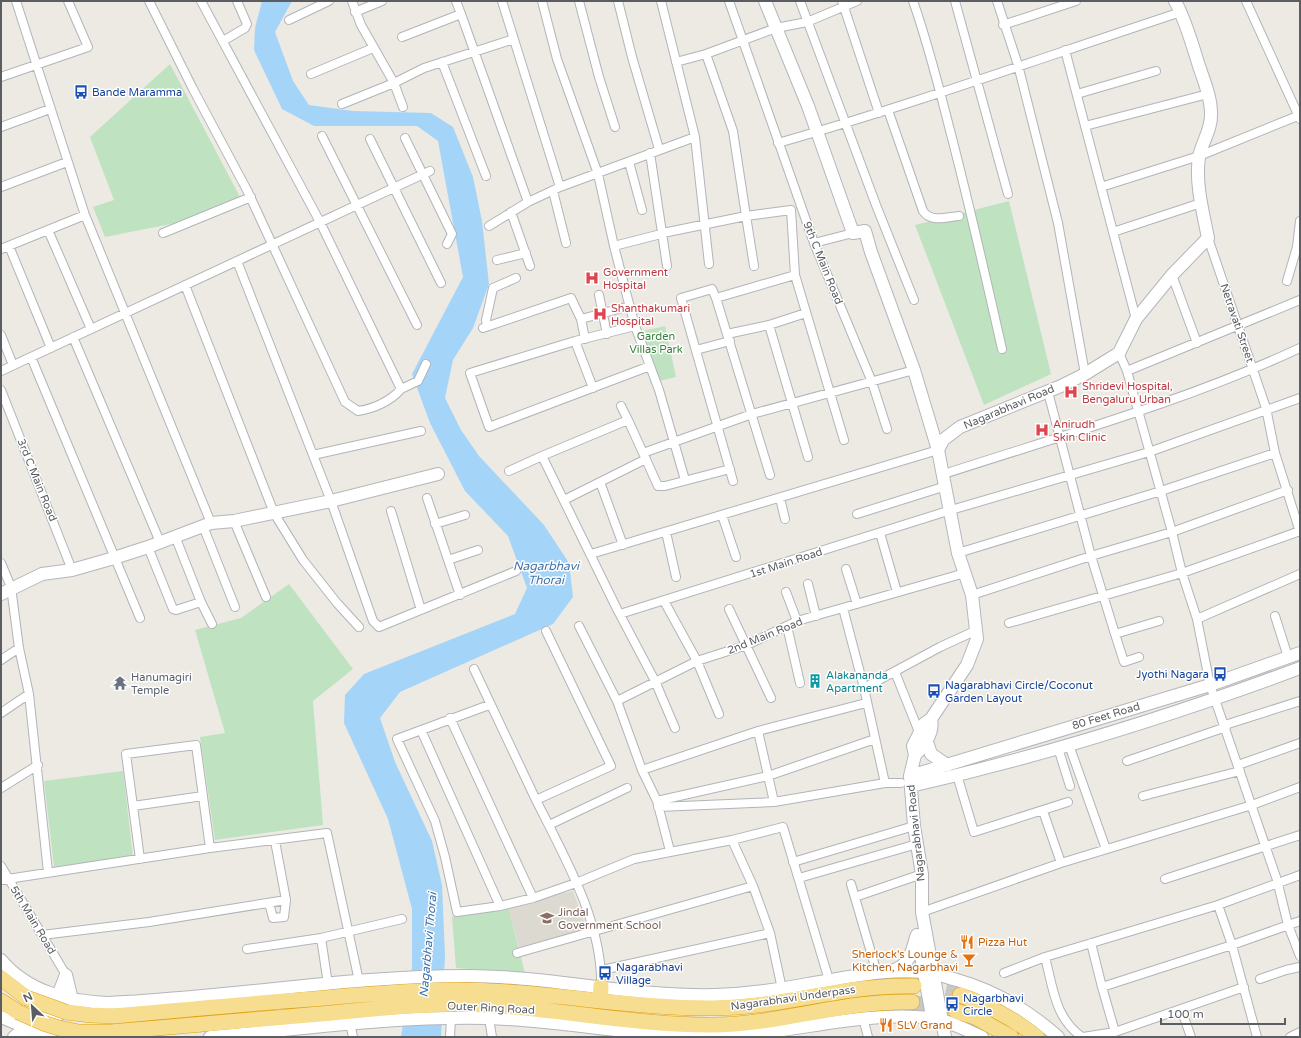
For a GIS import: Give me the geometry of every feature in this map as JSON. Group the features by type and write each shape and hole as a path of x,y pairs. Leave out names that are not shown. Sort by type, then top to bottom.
{"highway":[{"name":"Outer Ring Road","path":"1,978 27,998 114,1016 212,1007 407,985 452,1007 516,1008 645,1031"},
{"name":"Nagarabhavi Underpass","path":"601,994 665,1007 740,1007 871,986 914,986"},
{"name":"Outer Ring Road","path":"1,1001 18,1012 43,1023 55,1033 110,1032 216,1023 399,1013 452,1007 517,992 601,994"},
{"path":"960,995 980,1002 998,1011 1037,1037"},
{"name":"Nagarabhavi Underpass","path":"645,1031 677,1024 737,1024 785,1018 877,1002 912,1002"},
{"path":"956,1011 975,1017 1011,1037"}],"street":[{"path":"16,1 85,214 126,313 207,524 235,607"},
{"path":"1,77 88,47 68,1"},
{"path":"148,1 251,197 345,402 358,411 368,410 388,400 401,390 418,382 426,364"},
{"path":"201,1 320,222 401,390"},
{"path":"223,41 245,28 247,24 237,1"},
{"path":"289,20 329,1"},
{"path":"352,1 355,12 373,48 394,83 403,107"},
{"path":"355,12 382,1"},
{"path":"456,1 475,50 528,202"},
{"path":"502,1 557,189 566,243"},
{"path":"542,1 557,59 598,174 614,246 635,326 659,390 685,480"},
{"path":"579,1 598,78 615,127"},
{"path":"618,1 632,57 659,149"},
{"path":"662,1 695,137 709,264"},
{"name":"9th C Main Road","path":"729,1 814,243 872,382 887,429"},
{"path":"765,1 818,132 854,233"},
{"path":"800,1 876,205 914,300"},
{"path":"676,62 706,54 776,28 807,22 844,4 857,1"},
{"path":"913,1 924,32 941,93 1002,349"},
{"path":"955,1 978,80 1008,194"},
{"path":"997,1 1003,25 1018,65 1058,223 1085,374"},
{"path":"1003,25 1076,1"},
{"path":"1175,1 1181,12 1208,94 1212,114 1209,131 1199,156 1202,203 1208,238 1172,275 1136,319 1119,353 1127,371 1161,491 1182,573 1197,619 1210,685 1226,726 1278,882 1288,926 1300,956"},
{"path":"1101,186 1199,156 1300,116 1246,1"},
{"path":"844,4 879,113"},
{"path":"778,143 818,132 845,122 879,113 941,93 1018,65 1181,12"},
{"path":"402,37 461,14"},
{"path":"342,104 394,83 424,68 475,50 514,39"},
{"path":"311,74 373,48"},
{"path":"1065,50 1136,319"},
{"path":"706,54 734,131 754,266"},
{"path":"442,62 486,176"},
{"path":"1077,94 1156,70"},
{"path":"1085,126 1208,94"},
{"path":"1,127 50,109"},
{"path":"888,110 923,211 927,217 932,219 959,216"},
{"path":"322,136 416,325"},
{"path":"489,226 528,202 557,189 659,149 695,137"},
{"path":"405,138 426,173 452,234 447,244"},
{"path":"370,139 441,283"},
{"path":"650,153 660,234 667,266"},
{"path":"1,187 67,162"},
{"path":"629,162 642,210"},
{"path":"1,371 426,173"},
{"path":"163,233 251,197"},
{"path":"1113,232 1202,203"},
{"path":"614,246 660,234 746,216 791,210 800,204"},
{"path":"791,210 795,275 844,440"},
{"path":"511,212 530,266"},
{"path":"1,249 85,214"},
{"path":"1287,281 1299,246 1300,221"},
{"path":"48,230 91,329"},
{"path":"591,554 938,450 914,370 871,252 866,231 814,243"},
{"name":"Netravati Street","path":"1208,238 1254,369 1266,408 1275,453 1288,490 1300,532"},
{"path":"9,246 51,348"},
{"path":"497,260 526,253"},
{"path":"237,261 331,501 373,621 379,627 516,572"},
{"path":"716,298 795,275"},
{"path":"1172,275 1197,343"},
{"path":"516,278 493,288 485,327 571,298 581,319 585,339"},
{"path":"185,285 274,513 303,560 337,603 359,627"},
{"path":"733,481 681,298 712,289 770,475"},
{"path":"599,295 607,334"},
{"path":"1127,371 1300,300"},
{"path":"581,319 630,306"},
{"path":"696,350 728,337 806,313"},
{"path":"769,325 808,457"},
{"path":"635,326 575,341 470,373 489,427 650,366"},
{"path":"1,335 14,365"},
{"path":"74,337 160,542"},
{"path":"575,341 593,388"},
{"path":"944,474 1138,411 1254,369 1300,348"},
{"name":"Nagarabhavi Road","path":"922,912 922,874 908,781 915,755 913,746 922,736 924,724 931,719 967,665 975,646 977,630 972,595 958,553 951,510 938,450 943,440 960,427 1048,392 1085,374 1119,353"},
{"path":"31,357 140,618"},
{"path":"564,500 600,482 645,456 674,442 717,426 752,414 829,392 914,370"},
{"name":"3rd C Main Road","path":"1,390 72,570"},
{"path":"1048,392 1102,597 1116,634 1124,662 1140,657"},
{"name":"1st Main Road","path":"620,614 951,510 1149,452 1266,408 1300,398"},
{"path":"621,406 658,486 730,469"},
{"path":"509,471 628,420"},
{"path":"313,455 421,431"},
{"path":"958,553 1161,491 1275,453"},
{"path":"542,456 620,614 655,681 675,728"},
{"path":"6,591 42,574 72,570 114,558 148,547 207,524 234,521 331,501 438,474"},
{"path":"600,482 623,545"},
{"path":"857,514 946,486"},
{"path":"972,595 1091,556 1172,532 1288,490"},
{"path":"427,498 460,595"},
{"path":"780,498 785,519"},
{"path":"391,511 421,610"},
{"path":"435,524 465,515"},
{"path":"722,515 736,557"},
{"path":"234,521 266,596"},
{"path":"666,532 676,577"},
{"path":"1009,623 1182,573 1300,532"},
{"path":"880,533 897,592"},
{"path":"176,536 201,602 212,624"},
{"path":"148,547 173,609 176,610 201,602"},
{"path":"448,560 478,550"},
{"path":"1,563 29,694 38,765 48,872"},
{"path":"846,569 857,604"},
{"name":"2nd Main Road","path":"616,701 697,661 746,645 797,621 964,573"},
{"path":"1197,619 1300,574"},
{"path":"808,584 816,616"},
{"path":"786,592 797,621"},
{"path":"664,601 697,661 718,714"},
{"path":"843,608 864,688 866,703 876,739 885,784"},
{"path":"729,609 771,698"},
{"path":"1275,616 1294,655"},
{"path":"1116,634 1159,621"},
{"path":"580,626 616,701 642,770 657,804 670,852"},
{"path":"787,626 800,683"},
{"path":"864,688 940,647 977,630"},
{"path":"536,800 611,766 546,631"},
{"path":"1,660 19,648"},
{"name":"80 Feet Road","path":"908,781 947,765 1210,685 1294,655"},
{"name":"80 Feet Road","path":"908,781 957,775 1064,746 1215,698 1300,668"},
{"path":"474,669 489,705 576,883 593,931 602,970 601,994"},
{"path":"895,672 931,754 947,765"},
{"path":"1,713 29,694"},
{"path":"1127,761 1300,701"},
{"path":"642,770 758,731 866,703"},
{"path":"489,705 450,718 397,739 435,821 445,856 457,912 500,906 533,898 576,883 634,859 732,840 783,827 829,980"},
{"path":"450,718 533,898"},
{"path":"421,730 500,906"},
{"path":"758,731 774,802"},
{"path":"657,804 768,776 876,739"},
{"path":"1143,796 1239,768 1300,743"},
{"path":"140,859 126,754 196,745 210,848"},
{"path":"1064,746 1070,786"},
{"path":"1064,746 1106,849"},
{"path":"1,788 38,765"},
{"path":"957,775 974,832 1068,802"},
{"path":"657,804 774,802 908,781"},
{"path":"922,912 1061,863 1252,805 1300,787"},
{"path":"548,825 626,788"},
{"path":"133,806 203,796"},
{"path":"1043,811 1061,863"},
{"path":"793,862 914,826"},
{"path":"5,880 48,872 210,848 275,841 328,833 359,981"},
{"path":"1165,879 1265,845 1300,835"},
{"path":"732,840 753,886 770,933 782,989"},
{"path":"269,902 273,918 284,917 286,900 275,841"},
{"path":"799,878 917,844"},
{"name":"5th Main Road","path":"1,866 5,880 42,934 66,975"},
{"path":"855,896 922,874"},
{"path":"1004,973 1045,957 1218,905 1300,875"},
{"path":"851,884 883,973"},
{"path":"517,953 753,886"},
{"path":"42,934 149,922 286,900"},
{"path":"1218,905 1232,945 1257,1037"},
{"path":"883,973 902,967 910,958 922,912"},
{"path":"922,912 929,973 937,1019 945,1037"},
{"path":"247,949 321,938 348,930 402,919"},
{"path":"1102,987 1232,945 1300,921"},
{"path":"602,970 770,933"},
{"path":"917,934 937,995 937,1037"},
{"path":"321,938 328,984"},
{"path":"1091,943 1115,1032"},
{"path":"1045,957 1059,1012 1073,1030 1083,1037 1115,1032 1244,987"},
{"path":"1,960 18,976 45,992 58,996 69,1006"},
{"path":"1260,980 1286,970 1300,967"},
{"path":"14,1037 29,1032 59,1014 69,1006 359,981 407,985 446,977 515,977 601,994 677,995 732,994 782,989 829,980 883,973 929,973 983,988 1000,996 1032,1016 1058,1037"},
{"path":"29,1032 58,996 66,975"},
{"path":"66,975 69,1006"},
{"path":"450,1037 452,1007 489,1018 645,1031 675,1036 718,1037 797,1032 862,1018 937,1019 982,1037"},
{"path":"1181,1009 1191,1037"},
{"path":"210,1037 257,1035 350,1023 399,1013"},
{"path":"1,1017 29,1032 55,1033"},
{"path":"489,1018 492,1037"},
{"path":"862,1018 868,1037"},
{"path":"350,1023 353,1037"},
{"path":"1290,1037 1300,1032"}],"shaded area":[{"name":"Jindal Government School","path":"573,891 587,930 519,947 508,906"}],"green space":[{"path":"170,64 241,199 181,222 105,237 93,207 114,200 90,137"},
{"path":"1009,201 1051,374 984,405 915,225"},
{"name":"Garden Villas Park","path":"665,326 676,377 650,383 650,366 639,332"},
{"path":"289,584 353,669 313,701 323,825 215,840 200,737 225,733 195,630 241,618"},
{"path":"123,771 133,857 54,867 44,781"},
{"path":"508,906 525,973 456,968 452,917"}],"water":[{"name":"Nagarbhavi Thorai","path":"262,1 292,1 275,32 293,81 309,105 353,111 431,113 453,127 473,177 482,221 489,284 473,328 453,360 445,398 461,430 479,456 544,525 569,563 573,597 553,624 400,692 380,718 395,762 432,841 442,885 445,955 441,1037 401,1037 412,968 412,909 388,819 344,723 345,695 364,674 515,614 527,588 508,536 465,491 430,423 412,374 463,277 438,141 417,126 314,126 282,109 254,50 255,28"}],"tunnel":[{"path":"923,987 960,995"},
{"path":"912,1002 956,1011"}],"place":[{"name":"Bande Maramma","path":"81,92"},
{"name":"Government Hospital","path":"592,278"},
{"name":"Shanthakumari Hospital","path":"600,314"},
{"name":"Shridevi Hospital, Bengaluru Urban","path":"1071,392"},
{"name":"Anirudh Skin Clinic","path":"1042,430"},
{"name":"Jyothi Nagara","path":"1220,674"},
{"name":"Alakananda Apartment","path":"815,681"},
{"name":"Hanumagiri Temple","path":"120,683"},
{"name":"Nagarabhavi Circle/Coconut Garden Layout","path":"934,691"},
{"name":"Jindal Government School","path":"547,918"},
{"name":"Pizza Hut","path":"967,942"},
{"name":"Sherlock's Lounge & Kitchen, Nagarbhavi","path":"969,960"},
{"name":"Nagarabhavi Village","path":"605,973"},
{"name":"Nagarbhavi Circle","path":"952,1004"},
{"name":"SLV Grand","path":"886,1025"}]}
